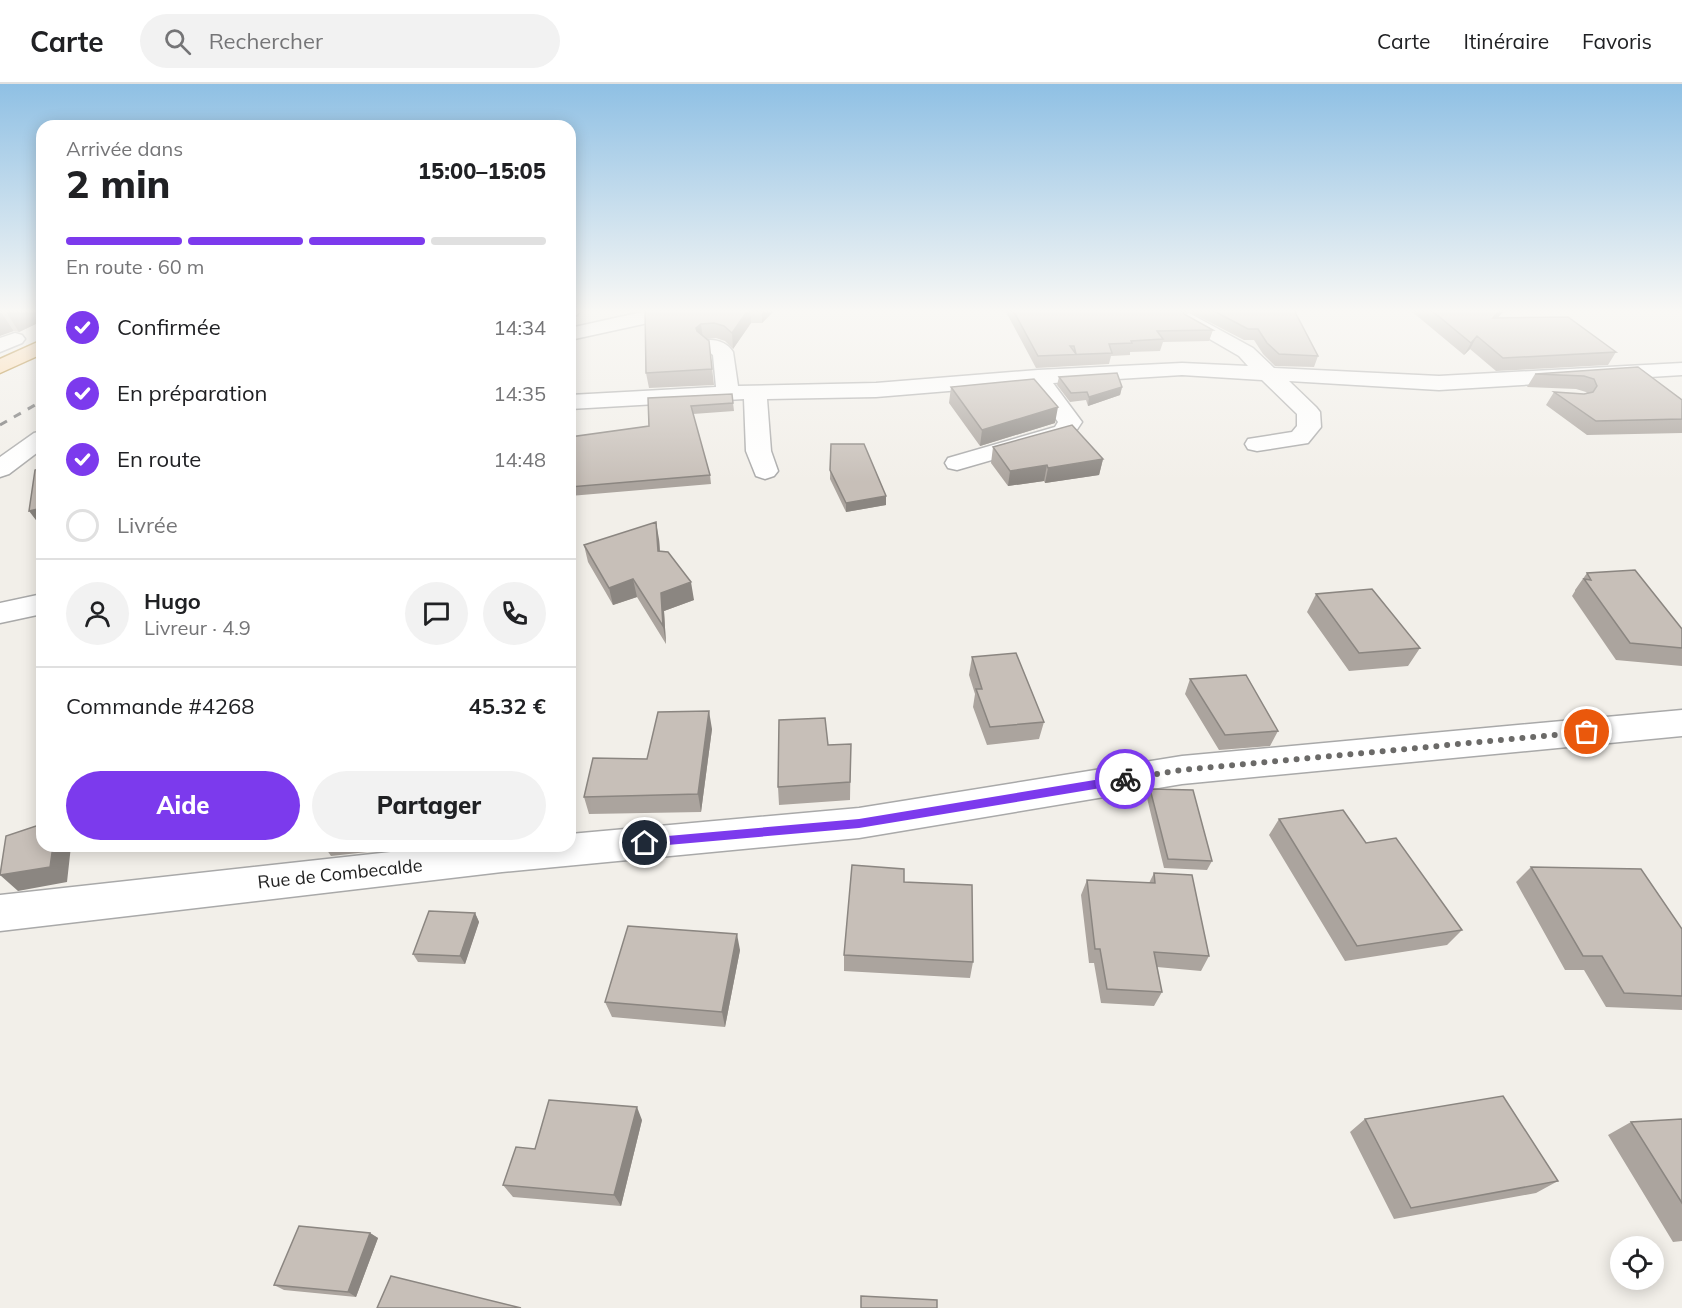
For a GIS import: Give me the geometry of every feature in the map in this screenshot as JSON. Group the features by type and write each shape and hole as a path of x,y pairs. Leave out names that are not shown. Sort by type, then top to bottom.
{"street":[{"path":"725,367 728,393"},
{"path":"1257,444 1300,438 1309,426 1308,412 1262,367"},
{"path":"576,402 728,393 876,390 1038,377 1182,369 1439,383 1682,369"},
{"path":"957,463 1064,432 1070,422 1038,377"},
{"path":"1439,383 1480,393 1555,397"},
{"path":"754,393 759,406 757,456 765,471"},
{"path":"0,449 36,446"},
{"path":"0,469 36,447"},
{"path":"0,591 36,583"},
{"path":"0,613 36,605"},
{"name":"Rue de Combecalde","path":"576,849 859,823 1182,770 1682,723"},
{"name":"Rue de Combecalde","path":"0,913 545,852"}],"building":[{"path":"646,367 712,367 712,369 646,373"},
{"path":"1638,367 1682,400 1682,419 1596,421 1554,392 1584,394 1593,392 1597,386 1594,379 1584,376 1535,374"},
{"path":"1117,373 1122,387 1089,397 1087,392 1071,393 1059,377"},
{"path":"1034,379 1058,407 982,430 951,387"},
{"path":"732,394 733,403 691,406 710,475 576,486 576,436 649,426 648,398"},
{"path":"1072,425 1103,459 1048,468 1047,465 1010,471 993,447"},
{"path":"831,444 864,444 886,496 846,503 830,470"},
{"path":"35,470 36,509 29,511"},
{"path":"656,522 658,551 668,552 691,582 661,593 663,626 633,579 609,588 584,545"},
{"path":"1635,570 1682,629 1682,648 1630,643 1584,579 1591,580 1587,573"},
{"path":"1372,589 1420,648 1359,653 1316,594"},
{"path":"1016,653 1044,722 990,727 976,689 982,689 972,657"},
{"path":"1246,675 1278,731 1225,735 1190,679"},
{"path":"709,711 698,794 584,797 593,758 647,759 658,712"},
{"path":"825,718 828,745 851,744 850,782 778,787 779,720"},
{"path":"1150,789 1193,790 1212,861 1168,859"},
{"path":"1343,810 1366,843 1396,838 1462,930 1357,946 1279,819"},
{"path":"36,826 36,852 52,852 50,867 0,875 6,836"},
{"path":"852,865 904,869 904,882 972,885 973,962 844,955"},
{"path":"1531,867 1641,869 1682,929 1682,996 1624,993 1602,956 1583,956"},
{"path":"1154,873 1192,875 1209,956 1154,952 1162,992 1107,989 1100,949 1095,949 1087,880 1155,883"},
{"path":"429,911 475,913 460,956 413,954"},
{"path":"628,926 737,934 722,1012 605,1002"},
{"path":"1503,1096 1558,1181 1411,1208 1365,1119"},
{"path":"549,1100 637,1107 614,1195 503,1185 516,1147 535,1149"},
{"path":"1682,1119 1682,1203 1631,1122"},
{"path":"299,1226 370,1233 348,1292 274,1285"},
{"path":"391,1276 521,1308 377,1308"},
{"path":"861,1296 937,1300 937,1308 861,1308"}],"railway":[{"path":"0,425 36,404"}],"way so far":[{"path":"1125,779 1182,770 1587,732"}],"route":[{"path":"645,843 859,823 1125,779"}]}
